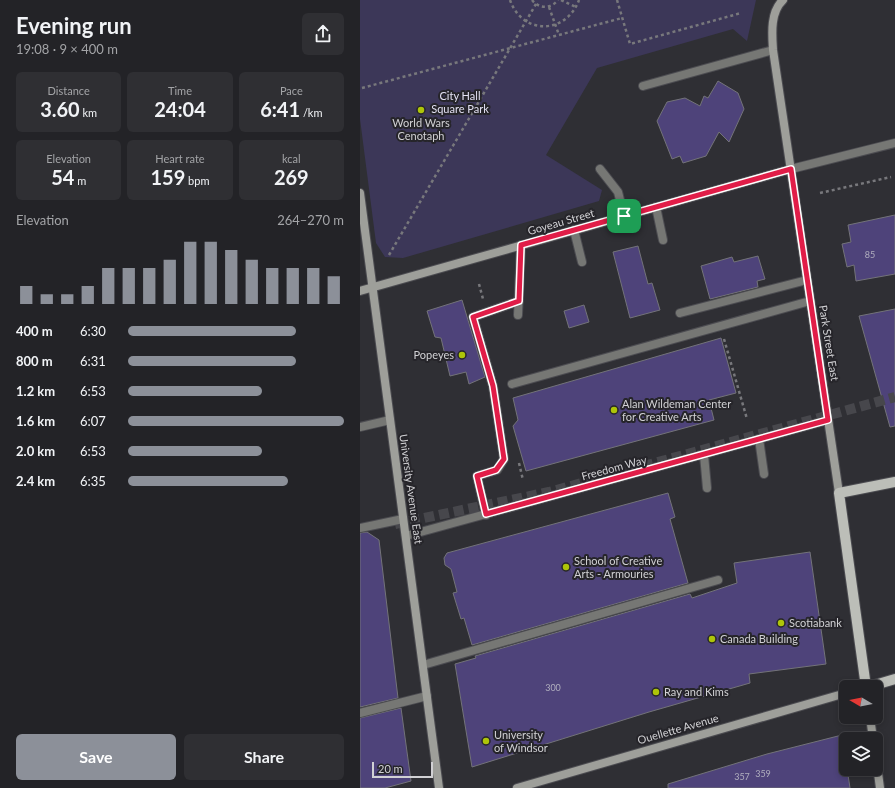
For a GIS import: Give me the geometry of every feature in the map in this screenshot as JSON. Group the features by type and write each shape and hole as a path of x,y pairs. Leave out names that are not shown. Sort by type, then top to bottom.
{"main road":[{"path":"839,493 895,482"},
{"name":"Park Street East","path":"839,493 866,680"},
{"path":"883,682 895,679"}],"street":[{"name":"Park Street East","path":"781,2 772,28 773,50 839,493"},
{"path":"643,86 773,50"},
{"path":"791,169 895,143"},
{"path":"600,169 618,192 624,216"},
{"name":"Goyeau Street","path":"360,291 791,169"},
{"name":"University Avenue East","path":"360,193 439,788"},
{"path":"656,207 663,240"},
{"path":"574,230 582,262"},
{"path":"518,315 521,245"},
{"path":"680,313 807,280"},
{"path":"486,514 477,476 496,470 504,459 493,386 473,317 519,301"},
{"path":"512,384 810,302"},
{"path":"360,427 390,420"},
{"name":"Freedom Way","path":"406,536 828,420"},
{"path":"759,440 764,474"},
{"path":"704,455 707,488"},
{"path":"360,528 403,518"},
{"path":"423,665 718,580"},
{"name":"Ouellette Avenue","path":"517,788 839,695"},
{"path":"360,713 427,696"},
{"path":"878,776 880,788"}],"path":[{"path":"510,0 519,16 526,22 544,26 555,25 570,15 576,7 578,0"},
{"path":"532,0 536,4 548,6 560,0 576,7"},
{"path":"617,0 630,44 741,13"},
{"path":"389,255 536,4"},
{"path":"548,6 559,35"},
{"path":"362,88 622,18"},
{"path":"820,193 891,176"},
{"path":"479,284 484,306"},
{"path":"723,336 747,419"}],"green space":[{"name":"City Hall Square Park","path":"360,0 756,0 747,41 733,29 597,68 546,155 602,190 599,201 403,258 385,257 376,243 360,119"}],"building":[{"path":"718,81 738,93 744,109 729,142 719,132 706,156 683,163 680,156 672,159 657,121 667,102 685,98 700,106 704,96 708,98"},
{"path":"895,215 895,274 856,281 854,265 847,267 842,244 851,242 848,225"},
{"path":"638,246 648,284 652,283 660,310 630,318 613,252"},
{"path":"758,256 765,279 757,281 758,287 710,299 701,266 732,257 734,262"},
{"name":"Popeyes","path":"462,300 485,377 469,384 466,372 450,376 441,338 435,337 427,311"},
{"path":"584,305 589,322 569,328 564,311"},
{"path":"895,309 895,426 890,427 859,316"},
{"name":"Alan Wildeman Center for Creative Arts","path":"721,338 736,393 709,400 714,420 526,471 513,426 518,420 513,398"},
{"name":"School of Creative Arts - Armouries","path":"668,493 675,517 670,519 688,583 472,645 464,618 461,619 453,593 457,592 451,569 445,565 444,558 447,553"},
{"path":"367,532 379,540 398,698 360,707 360,533"},
{"path":"810,552 826,664 749,674 750,683 649,712 472,767 455,664 476,658 475,656 690,594 692,598 737,583 734,563"},
{"path":"401,708 411,781 385,788 360,788 360,718"},
{"path":"839,736 839,776 848,776 850,788 668,788 668,784 767,754"}],"tunnel":[{"path":"395,524 549,492 895,397"}],"place":[{"name":"World Wars Cenotaph","path":"421,110"},
{"name":"Popeyes","path":"462,355"},
{"name":"Alan Wildeman Center for Creative Arts","path":"614,410"},
{"name":"School of Creative Arts - Armouries","path":"566,567"},
{"name":"Scotiabank","path":"781,623"},
{"name":"Canada Building","path":"712,639"},
{"name":"Ray and Kims","path":"656,692"},
{"name":"University of Windsor","path":"486,741"}],"route":[{"path":"791,169 828,420 486,514 477,476 496,470 504,459 493,386 473,317 519,301 521,245 624,216 791,169"}]}
